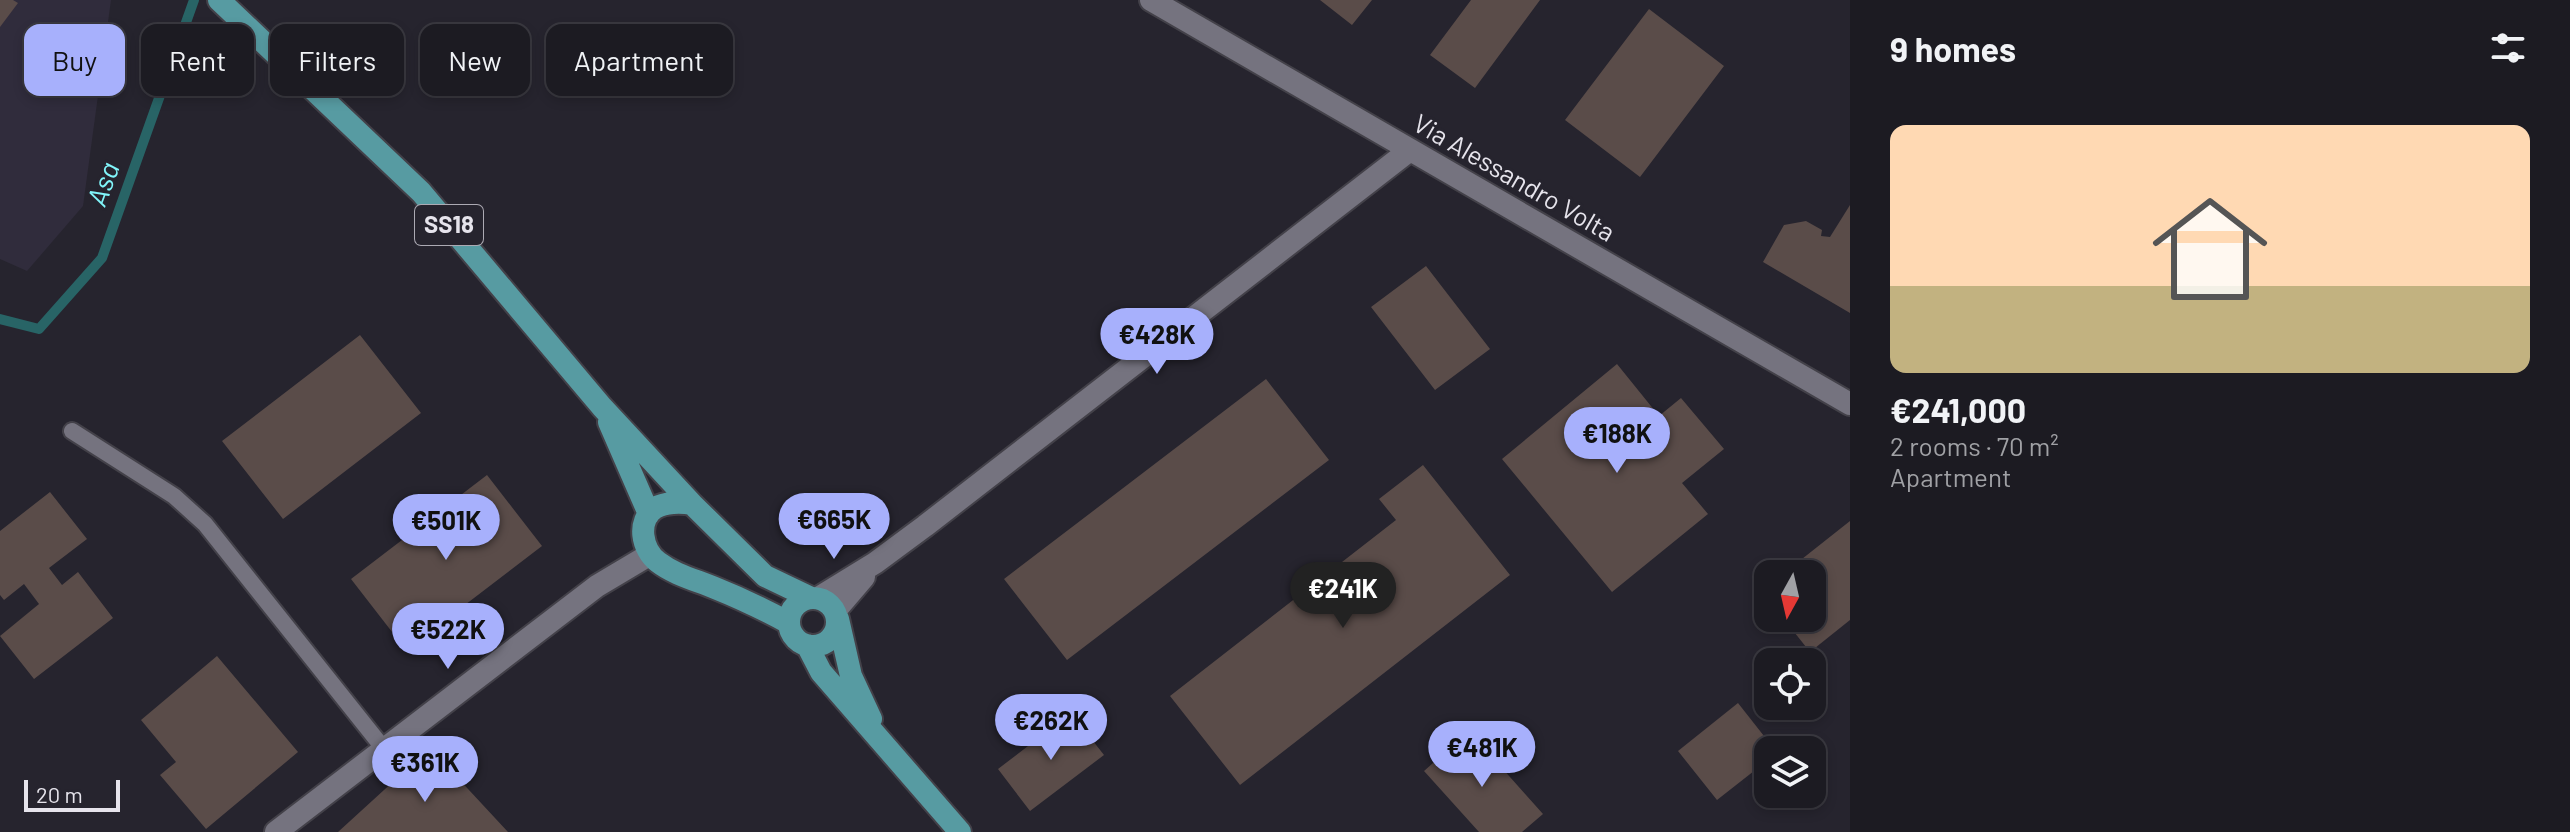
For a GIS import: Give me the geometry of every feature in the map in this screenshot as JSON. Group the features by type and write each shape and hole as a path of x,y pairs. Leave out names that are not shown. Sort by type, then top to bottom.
{"main road":[{"name":"SS18","path":"219,0 421,192 602,407 692,504 765,576 825,606"},
{"name":"SS18","path":"602,407 649,514 643,531 649,555"},
{"path":"649,514 664,505 692,504"},
{"path":"649,555 672,571 730,594 789,623"},
{"path":"825,606 795,606 789,623 794,637 807,645 821,672 960,832"},
{"path":"807,645 822,644 834,634 825,606"},
{"path":"825,606 851,676 883,745"}],"street":[{"name":"Via Alessandro Volta","path":"1151,0 1850,404"},
{"path":"825,606 875,563 1410,150"},
{"path":"276,832 597,586 649,555"}],"lane":[{"path":"72,431 174,496 205,524 384,749"}],"shaded area":[{"path":"0,0 111,0 108,24 24,24 24,96 98,96 83,206 27,271 0,259"}],"building":[{"path":"0,0 18,3 0,27"},
{"path":"1320,0 1372,0 1352,25"},
{"path":"1471,0 1540,0 1475,88 1430,55"},
{"path":"1649,9 1724,66 1640,177 1565,120"},
{"path":"1850,205 1850,313 1763,262 1784,225 1806,221 1822,230 1821,236 1830,237"},
{"path":"1426,266 1490,349 1435,390 1371,307"},
{"path":"360,335 421,413 283,519 222,441"},
{"path":"1617,364 1659,416 1681,398 1724,449 1682,483 1708,514 1612,592 1502,459"},
{"path":"1266,379 1329,460 1067,660 1004,579"},
{"path":"1423,465 1510,575 1240,785 1170,696 1396,520 1379,499"},
{"path":"487,475 542,546 406,650 351,579"},
{"path":"50,492 87,539 49,568 62,585 78,572 113,618 34,679 0,636 39,604 24,584 4,600 0,595 0,531"},
{"path":"1850,521 1850,620 1815,648 1807,648 1794,632 1826,632 1826,560 1801,560"},
{"path":"217,656 298,752 206,829 160,775 176,762 141,720"},
{"path":"1738,703 1764,736 1754,736 1754,771 1717,800 1678,751"},
{"path":"1071,713 1104,755 1030,811 998,769"},
{"path":"1469,731 1543,814 1522,832 1479,832 1424,771"},
{"path":"430,748 508,832 338,832"}],"waterway":[{"name":"Asa","path":"0,319 39,329 102,258 194,0"}]}
